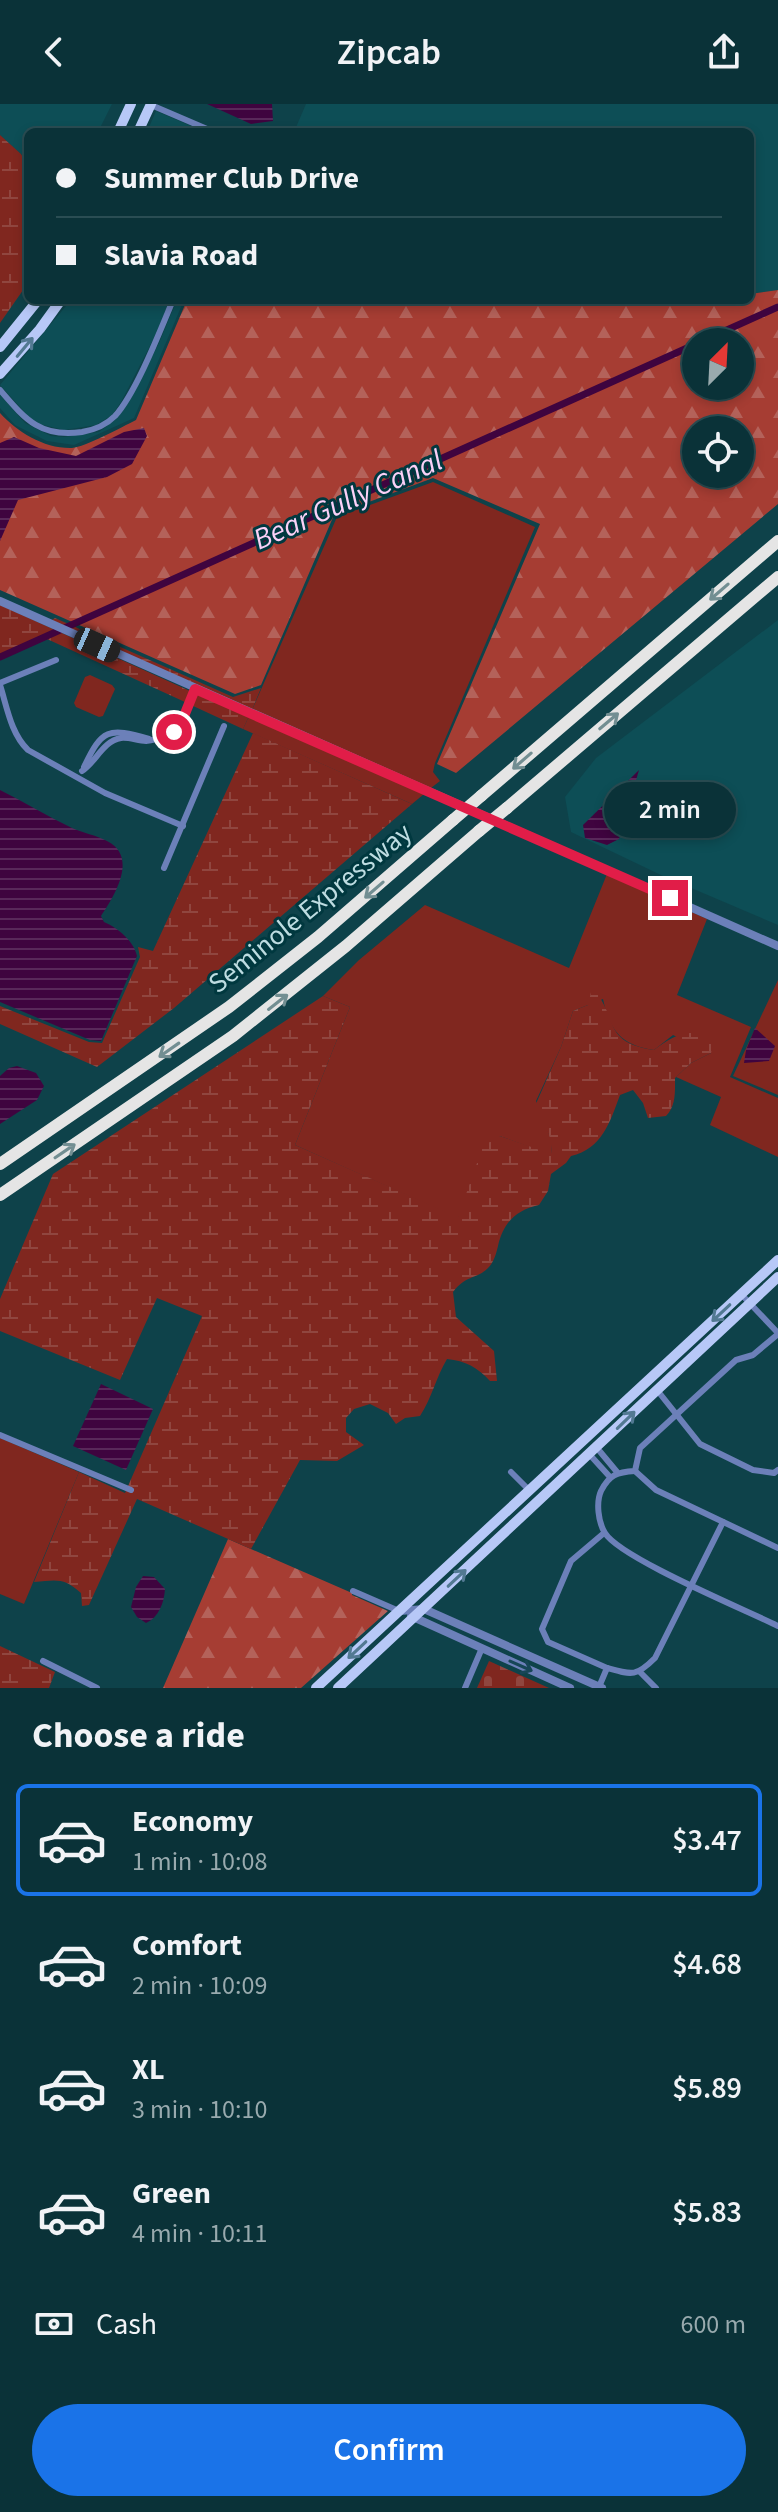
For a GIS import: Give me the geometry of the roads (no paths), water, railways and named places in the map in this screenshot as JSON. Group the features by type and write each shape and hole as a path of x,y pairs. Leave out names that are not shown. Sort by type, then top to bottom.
{"highway":[{"name":"Seminole Expressway","path":"0,1164 229,1007 318,937 778,541"},
{"name":"Seminole Expressway","path":"0,1195 233,1036 346,946 778,577"}],"main road":[{"path":"120,128 131,104"},
{"path":"140,128 151,104"},
{"path":"0,347 35,304"},
{"path":"0,374 58,304"},
{"path":"316,1688 778,1260"},
{"path":"338,1688 778,1277"}],"street":[{"path":"151,104 205,128"},
{"path":"0,390 37,427 64,434 97,429 114,417 124,403 155,344 171,304"},
{"path":"0,601 778,946"},
{"path":"56,660 0,684 21,743 81,774 105,793 183,826"},
{"path":"81,774 121,738 152,740 174,732 195,689"},
{"path":"164,868 224,726"},
{"path":"635,1471 640,1448 736,1360 753,1355 778,1334 741,1294"},
{"path":"657,1390 700,1444 753,1470 774,1473 778,1470"},
{"path":"0,1435 131,1490"},
{"path":"593,1451 617,1472"},
{"path":"593,1451 610,1477"},
{"path":"778,1548 656,1490 635,1471 617,1472 610,1477 598,1498 604,1533 618,1546 778,1626"},
{"path":"511,1472 529,1490"},
{"path":"604,1533 571,1561 542,1629 548,1642 631,1675 640,1672 655,1658 723,1522"},
{"path":"353,1591 570,1688"},
{"path":"399,1611 424,1609 600,1687 607,1668"},
{"path":"465,1688 482,1648"},
{"path":"43,1661 97,1688"},
{"path":"640,1672 656,1688"}],"waterway":[{"name":"Bear Gully Canal","path":"731,328 778,307"},
{"name":"Bear Gully Canal","path":"0,657 682,350"}]}
